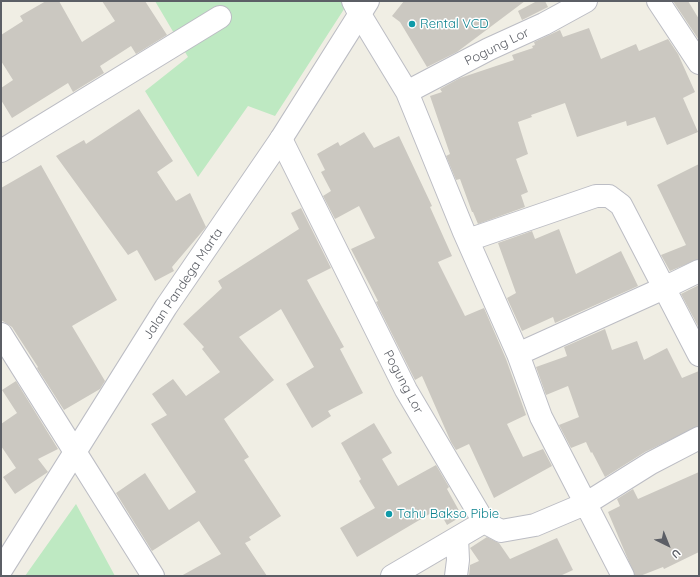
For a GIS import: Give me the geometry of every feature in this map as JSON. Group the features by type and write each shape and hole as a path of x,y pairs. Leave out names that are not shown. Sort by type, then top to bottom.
{"street":[{"name":"Pogung Lor","path":"408,92 489,49 544,24 586,1"},
{"path":"658,1 699,63"},
{"path":"360,5 408,92 413,110 518,354 541,417 624,576"},
{"name":"Jalan Pandega Marta","path":"1,570 74,451 166,308 281,139 360,5"},
{"path":"1,151 220,16"},
{"name":"Pogung Lor","path":"281,139 406,390 484,522"},
{"path":"468,240 596,196 609,196 621,205 699,355"},
{"path":"518,354 699,271"},
{"path":"1,334 153,576"},
{"path":"392,576 484,522 501,531 535,525 587,503 651,463 699,438"},
{"path":"456,576 458,560 457,538"}],"green space":[{"path":"155,1 347,1 348,3 275,116 248,106 198,177 145,91 188,57"},
{"path":"76,504 115,576 25,576"}],"building":[{"path":"46,1 59,1 82,42 115,21 102,1 145,1 167,35 136,54 131,46 100,66 104,73 73,92 68,83 12,118 1,100 1,88 13,80 1,61 1,35 23,21 20,16"},
{"path":"404,1 525,1 457,52 427,67 400,22 392,16"},
{"path":"537,1 545,1 548,7 522,20 518,11"},
{"path":"673,1 688,1 699,19 699,40"},
{"path":"589,28 601,59 636,44 639,51 668,39 678,54 695,92 683,98 698,132 667,145 655,117 627,126 626,121 577,137 565,103 531,115 532,117 518,122 528,154 516,159 528,192 521,195 525,207 478,224 460,179 456,180 446,156 450,154 430,96 442,92 440,89 460,78 514,60 512,55 533,48 532,46 535,45 534,42 560,30 563,37"},
{"path":"139,109 173,161 157,172 176,201 190,193 206,227 172,267 174,271 155,281 137,250 128,255 56,156 84,140 86,144"},
{"path":"364,132 374,148 399,136 432,206 430,207 452,256 438,262 465,316 484,308 506,359 526,415 507,424 523,457 543,449 552,466 494,498 469,444 456,450 451,442 422,376 415,380 376,302 378,301 351,249 375,238 359,206 335,219 323,196 331,191 321,172 325,170 317,154 338,142 340,146"},
{"path":"699,164 699,259 670,271 661,255 686,245 657,185"},
{"path":"41,165 117,300 72,326 105,381 100,389 64,410 12,327 1,320 1,188"},
{"path":"301,208 331,268 307,280 344,347 340,349 363,393 328,411 331,416 312,428 286,384 314,367 281,309 239,337 274,380 224,419 249,457 244,460 281,516 249,537 251,540 245,543 267,576 181,576 221,554 199,521 152,551 116,493 145,473 169,510 196,492 151,424 167,415 152,394 173,379 186,396 220,372 202,349 204,347 183,324 222,288 218,281 299,229 291,213"},
{"path":"559,229 576,274 621,251 638,286 555,323 553,317 522,331 507,298 516,293 498,243 532,231 535,239"},
{"path":"699,285 699,328 681,294"},
{"path":"605,329 612,350 637,341 644,360 667,348 682,378 699,371 699,426 645,452 605,477 586,442 571,448 559,425 579,417 568,386 546,395 536,367 567,356 564,347"},
{"path":"16,381 58,449 38,459 48,472 15,494 3,477 16,468 1,446 1,424 17,413 2,390"},
{"path":"374,423 392,453 382,459 398,486 436,465 449,487 447,489 462,516 447,525 438,509 357,557 340,528 375,508 359,481 361,479 341,443"},
{"path":"699,472 699,552 664,569 663,567 640,576 635,576 608,512 620,506 617,499 633,489 638,499"},
{"path":"487,537 499,543 510,559 557,538 573,570 560,576 469,576 470,565 479,561 470,548"}],"place":[{"name":"Rental VCD","path":"412,24"},
{"name":"Tahu Bakso Pibie","path":"389,514"}]}
